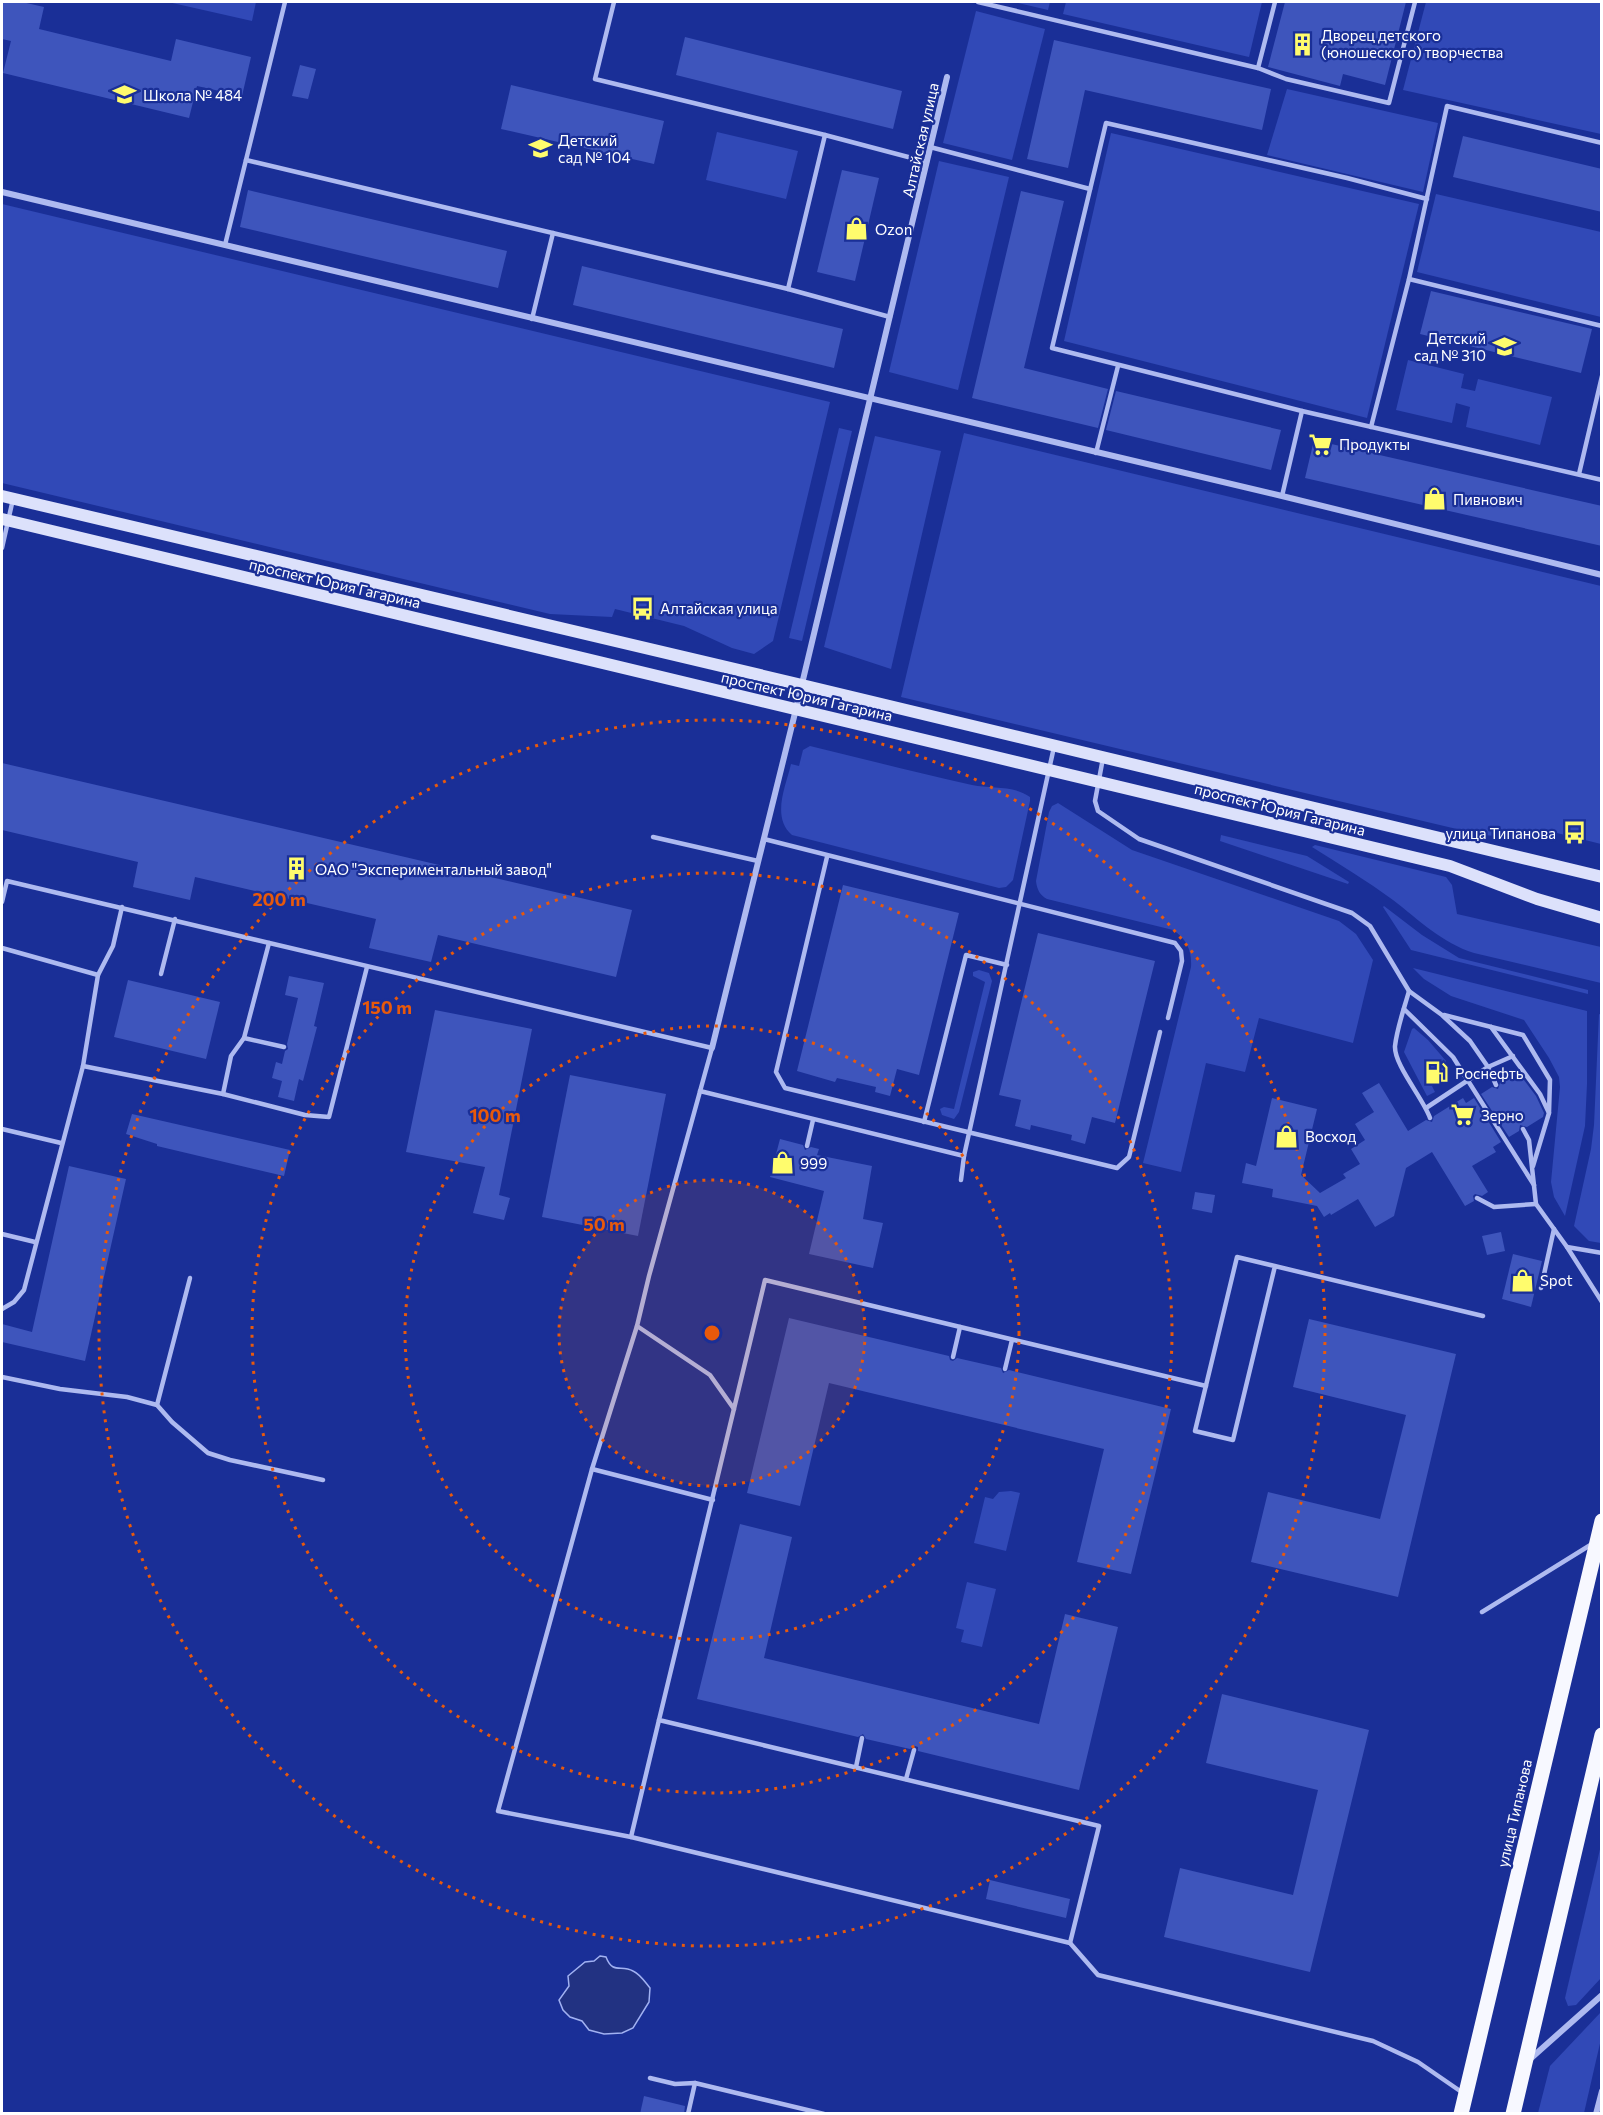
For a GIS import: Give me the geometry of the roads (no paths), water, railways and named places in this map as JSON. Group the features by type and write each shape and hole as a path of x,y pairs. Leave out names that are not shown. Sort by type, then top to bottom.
{"main road":[{"name":"проспект Юрия Гагарина","path":"7,498 802,685 1602,878"},
{"name":"проспект Юрия Гагарина","path":"5,520 1450,866 1537,899 1602,918"},
{"name":"улица Типанова","path":"1461,2114 1602,1521"},
{"path":"1513,2114 1602,1736"}],"street":[{"name":"Алтайская улица","path":"712,1048 802,685 947,76"},
{"path":"2,192 1282,496 1602,575"},
{"path":"1524,2064 1602,1995"},
{"path":"1596,2114 1602,2091"}],"lane":[{"path":"225,245 285,2"},
{"path":"614,2 595,79 927,162"},
{"path":"978,2 1258,68 1286,79 1389,103 1414,2"},
{"path":"1258,68 1275,2"},
{"path":"1371,427 1409,279 1447,106 1602,143"},
{"path":"1427,199 1347,178 1106,123 1052,348 1302,411 1602,480"},
{"path":"788,289 825,135"},
{"path":"930,147 1090,189"},
{"path":"246,160 788,289 890,318"},
{"path":"532,319 553,233"},
{"path":"1409,279 1602,326"},
{"path":"1095,453 1118,366"},
{"path":"1579,474 1602,376"},
{"path":"1282,496 1302,411"},
{"path":"2,548 7,498"},
{"path":"961,1180 964,1156 1054,747"},
{"path":"1103,758 1097,780 1095,801 1098,811 1139,839 1352,913 1370,926 1409,991 1442,1015 1470,1041 1488,1067 1496,1085"},
{"path":"653,837 759,861"},
{"path":"764,840 1175,943 1181,951 1182,961 1168,1018"},
{"path":"827,857 776,1072 785,1088 1117,1168 1129,1157 1160,1032"},
{"path":"2,902 7,881 712,1048 649,1276 638,1326 592,1469 498,1811 631,1837 1070,1943 1098,1975 1373,2040 1418,2062 1466,2094"},
{"path":"2,1309 14,1302 24,1290 83,1066 98,975 113,946 122,907"},
{"path":"161,974 174,919"},
{"path":"223,1094 231,1056 244,1038 269,943"},
{"path":"2,948 98,975"},
{"path":"924,1122 966,955 1007,965"},
{"path":"83,1066 223,1094 305,1115 329,1117 367,967"},
{"path":"1409,991 1395,1048 1401,1066 1430,1118"},
{"path":"1404,1009 1453,1057 1534,1185"},
{"path":"1442,1015 1523,1035 1550,1080 1549,1113 1532,1167"},
{"path":"1491,1027 1540,1094 1549,1113"},
{"path":"244,1038 284,1047"},
{"path":"1426,1108 1488,1067 1513,1056"},
{"path":"700,1092 964,1156"},
{"path":"807,1146 813,1120"},
{"path":"2,1129 62,1143"},
{"path":"1523,1129 1529,1140 1536,1204 1602,1302"},
{"path":"1477,1198 1494,1207 1536,1204"},
{"path":"1541,1288 1554,1229"},
{"path":"2,1234 35,1242"},
{"path":"1567,1247 1602,1253"},
{"path":"1275,1266 1233,1440 1195,1431 1237,1257 1275,1266 1483,1316"},
{"path":"157,1405 190,1278"},
{"path":"631,1837 765,1280 1206,1386"},
{"path":"638,1326 710,1375 734,1409"},
{"path":"953,1357 960,1327"},
{"path":"1005,1369 1012,1340"},
{"path":"2,1377 60,1389 127,1397 157,1405 172,1422 208,1453 323,1480"},
{"path":"592,1469 713,1500"},
{"path":"1482,1612 1597,1541"},
{"path":"660,1720 1098,1826 1070,1943"},
{"path":"856,1767 862,1738"},
{"path":"906,1779 914,1750"},
{"path":"650,2078 675,2085 695,2083 824,2114"},
{"path":"688,2114 695,2083"}],"place":[{"name":"Дворец детского (юношеского) творчества","path":"1303,44"},
{"name":"Школа № 484","path":"125,95"},
{"name":"Детский сад № 104","path":"540,149"},
{"name":"Ozon","path":"857,229"},
{"name":"Детский сад № 310","path":"1504,347"},
{"name":"Продукты","path":"1321,444"},
{"name":"Пивнович","path":"1435,499"},
{"name":"Алтайская улица","path":"642,608"},
{"name":"улица Типанова","path":"1574,833"},
{"name":"ОАО \"Экспериментальный завод\"","path":"297,869"},
{"name":"Роснефть","path":"1437,1073"},
{"name":"Зерно","path":"1463,1115"},
{"name":"Восход","path":"1287,1136"},
{"name":"999","path":"782,1163"},
{"name":"Spot","path":"1522,1280"}]}
